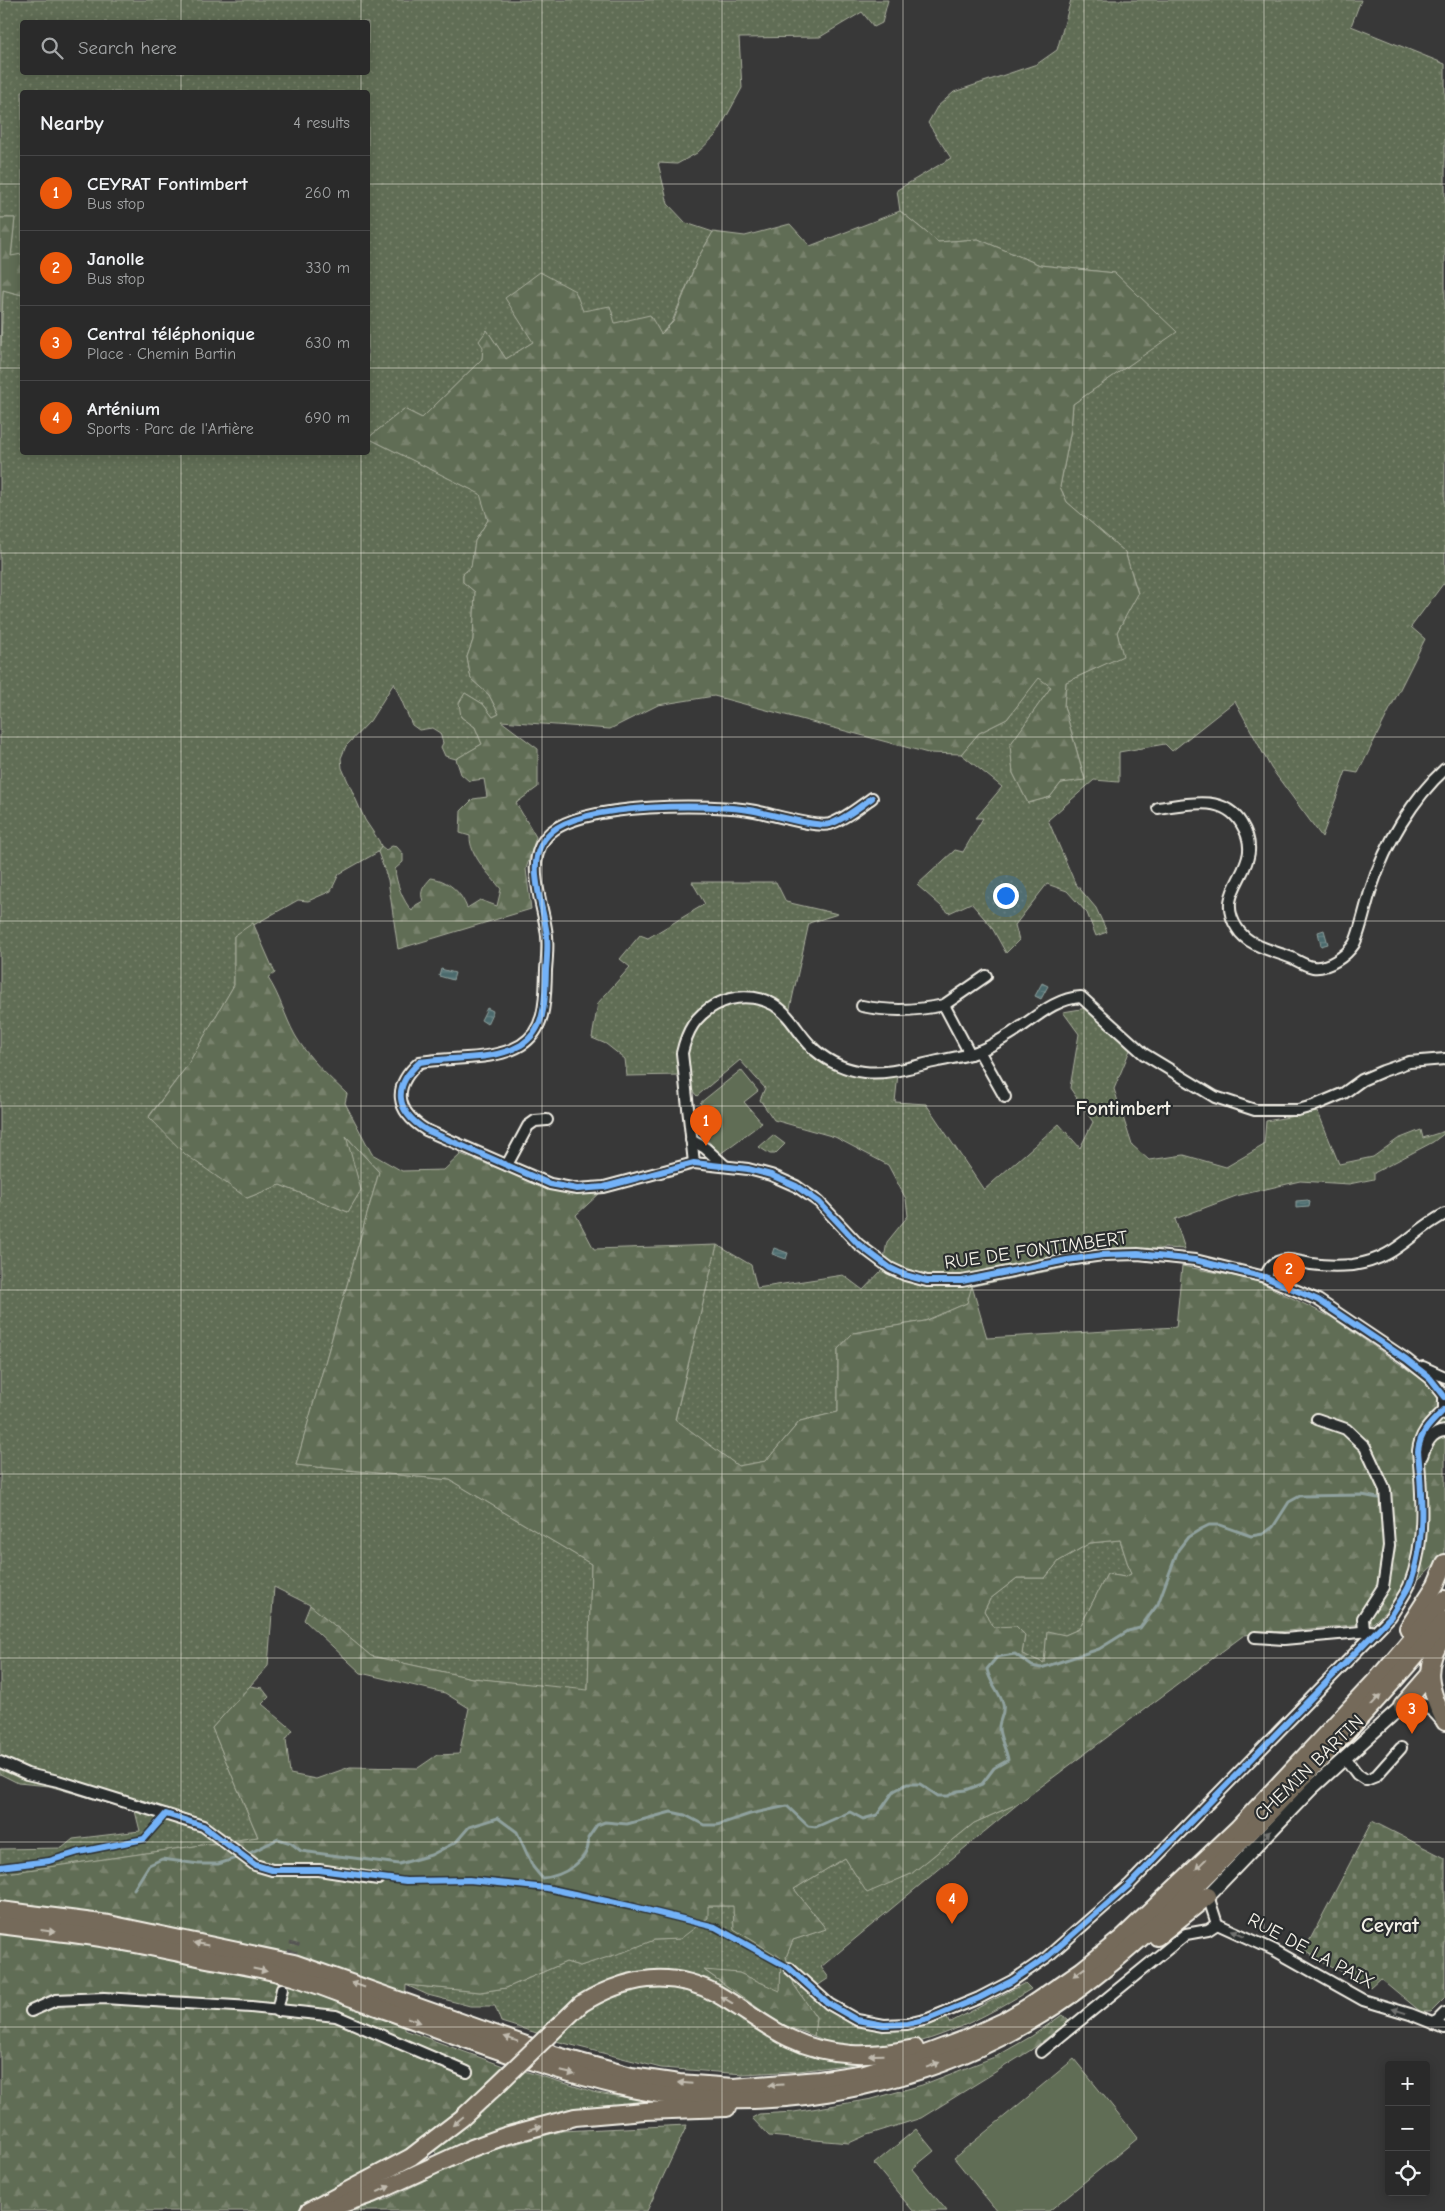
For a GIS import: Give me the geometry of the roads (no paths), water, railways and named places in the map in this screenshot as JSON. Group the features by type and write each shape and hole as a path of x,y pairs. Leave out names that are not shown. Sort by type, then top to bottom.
{"highway":[{"path":"1379,1677 1396,1646 1421,1610 1445,1563"},
{"path":"0,1910 109,1924 294,1964 554,2055 631,2076 679,2083 734,2087 819,2080 865,2073 965,2040 1028,2007 1082,1970 1122,1938 1244,1822 1379,1677 1445,1599"},
{"path":"0,1925 110,1939 291,1976 550,2068 633,2089 671,2096 754,2100 818,2094 877,2084 965,2053 1036,2018 1072,1994 1119,1957 1184,1898 1314,1766 1417,1655 1445,1620"},
{"path":"1445,1635 1432,1659 1429,1675 1434,1699 1445,1723"},
{"path":"1402,1706 1429,1675"},
{"path":"1072,1994 1085,1994 1208,1896"},
{"path":"309,2211 411,2157 462,2118 581,2004 602,1991 623,1983 645,1978 688,1982 716,1993 789,2038 817,2048 849,2055 883,2055 924,2046 984,2021 1015,2005 1028,2007"},
{"path":"322,2211 372,2194 472,2148 505,2136 575,2117 644,2111 777,2106 818,2094"}],"street":[{"path":"1158,808 1201,802 1223,805 1236,815 1245,828 1250,844 1248,862 1231,894 1231,916 1237,929 1246,940 1313,967 1333,964 1354,944 1372,883 1395,831 1435,777 1445,768"},
{"name":"RUE DE FONTIMBERT","path":"872,798 852,813 828,824 807,822 753,811 657,806 588,816 567,823 552,832 540,847 535,877 547,937 545,1010 538,1026 521,1045 506,1052 420,1062 412,1069 402,1084 401,1098 404,1110 412,1122 426,1130 550,1184 577,1189 604,1187 694,1163 724,1165 771,1175 796,1186 819,1202 858,1244 874,1256 905,1275 927,1281 962,1281 1067,1260 1103,1255 1138,1254 1195,1260 1266,1277 1318,1300 1406,1359 1430,1378 1445,1404"},
{"path":"862,1006 879,1009 922,1010 944,1005 986,976"},
{"path":"694,1163 682,1052 686,1036 693,1022 706,1010 722,1001 750,996 775,1005 787,1015 815,1050 829,1060 862,1072 882,1073 974,1052 1011,1033 1058,1001 1071,997 1081,997 1144,1054 1215,1097 1255,1110 1298,1110 1313,1106 1344,1093 1362,1080 1383,1071 1409,1062 1445,1059"},
{"path":"944,1005 1005,1098"},
{"path":"507,1165 528,1126 534,1121 547,1120"},
{"path":"691,1140 705,1148 724,1165"},
{"path":"1266,1277 1270,1267 1275,1262 1284,1260 1333,1265 1352,1265 1374,1260 1394,1251 1435,1219 1445,1214"},
{"name":"RUE DE FONTIMBERT","path":"1406,1359 1445,1377"},
{"path":"789,1968 829,2004 857,2020 884,2025 907,2024 928,2019 970,2002 1012,1981 1047,1957 1130,1884 1391,1616 1408,1586 1417,1560 1422,1529 1419,1440 1445,1404"},
{"path":"1317,1419 1346,1428 1365,1447 1385,1490 1389,1546 1383,1587 1363,1618 1364,1631"},
{"path":"1419,1464 1426,1444 1431,1437 1439,1431 1445,1431"},
{"path":"1255,1637 1284,1639 1377,1631"},
{"path":"1402,1706 1416,1703 1426,1704 1445,1723"},
{"name":"CHEMIN BARTIN","path":"1208,1896 1344,1758 1402,1706"},
{"path":"1344,1758 1357,1774 1366,1780 1376,1776 1401,1748"},
{"path":"0,1762 27,1774 58,1781 203,1826 255,1865 272,1870 319,1870 378,1879"},
{"path":"1041,2052 1186,1934 1208,1930 1217,1924 1208,1896"},
{"name":"RUE DE LA PAIX","path":"1217,1924 1232,1929 1274,1950 1363,2000 1445,2028"},
{"path":"276,2011 282,1989"},
{"path":"31,2011 56,2000 104,1998 251,2007 336,2016 467,2072"},
{"path":"1434,2024 1445,2013"}],"water":[{"path":"1324,930 1328,944 1321,946 1318,932"},
{"path":"441,969 455,973 453,980 439,976"},
{"path":"1042,983 1048,986 1041,999 1035,996"},
{"path":"487,1008 493,1011 487,1024 481,1020"},
{"path":"1308,1200 1310,1202 1309,1207 1296,1208 1296,1201"},
{"path":"774,1248 788,1253 786,1259 772,1254"}],"waterway":[{"path":"246,1855 278,1839 291,1843 301,1851 399,1864 431,1855 456,1842 469,1827 498,1818 517,1832 533,1867 542,1878 550,1877 574,1866 585,1853 588,1846 588,1838 597,1825 605,1822 627,1824 671,1812 685,1815 704,1825 717,1825 750,1814 787,1806 808,1826 816,1827 850,1812 863,1819 877,1815 894,1791 907,1784 920,1784 938,1796 948,1796 957,1791 982,1784 994,1768 1008,1760 999,1730 1003,1704 987,1669 997,1657 1015,1654 1032,1666 1041,1668 1099,1649 1128,1631 1140,1628 1158,1604 1178,1550 1188,1537 1209,1525 1220,1525 1251,1536 1263,1534 1273,1527 1289,1502 1300,1496 1362,1495 1378,1498"},
{"path":"134,1889 149,1865 162,1859 199,1864 218,1864 240,1857"}],"tunnel":[{"path":"282,1989 295,1943"}],"place":[{"name":"CEYRAT Fontimbert","path":"706,1146"},
{"name":"Janolle","path":"1289,1294"},
{"name":"Central téléphonique","path":"1412,1734"},
{"name":"Arténium","path":"952,1924"}],"district":[{"name":"Fontimbert","path":"1123,1108"},
{"name":"Ceyrat","path":"1390,1925"}]}
